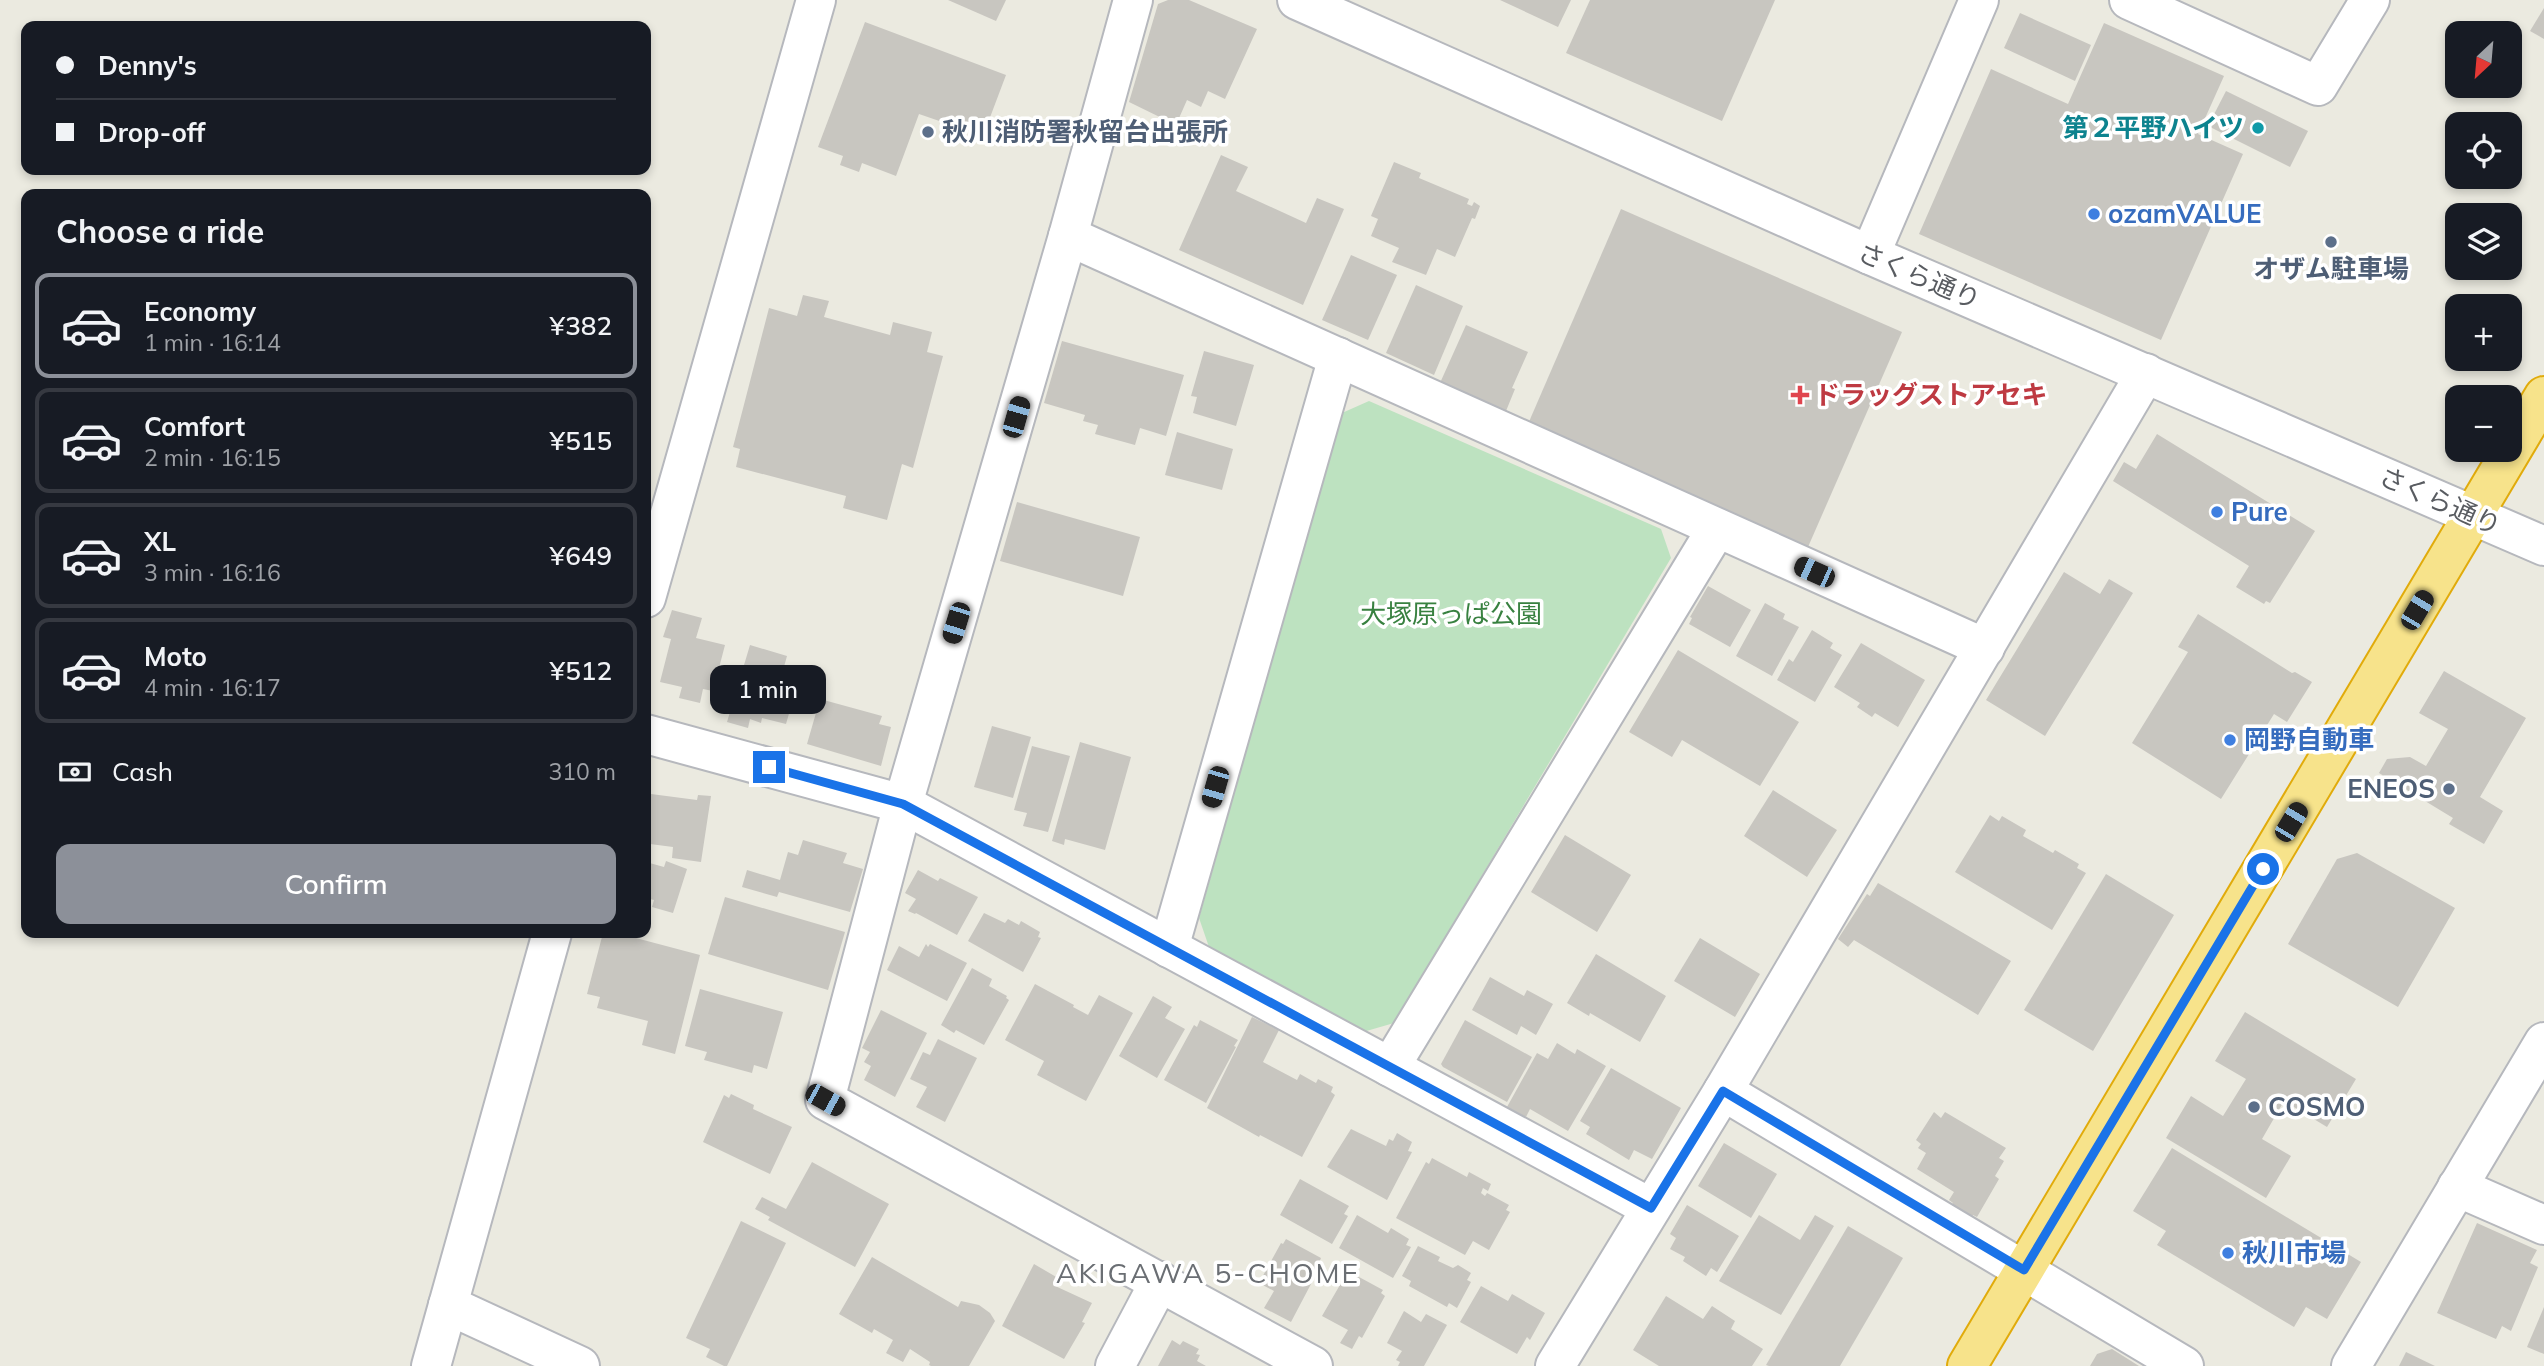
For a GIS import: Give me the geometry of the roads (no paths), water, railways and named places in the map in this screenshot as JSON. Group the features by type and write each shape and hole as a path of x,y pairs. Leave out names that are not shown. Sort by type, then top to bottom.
{"highway":[{"path":"1967,1366 2544,396"}],"street":[{"path":"651,580 816,0"},
{"path":"1133,0 1069,236 903,804 825,1100 1313,1366"},
{"name":"さくら通り","path":"1297,0 1870,255 2544,547"},
{"path":"1870,255 1979,0"},
{"path":"2129,0 2318,86 2370,0"},
{"path":"1069,236 1985,648"},
{"path":"1169,948 1338,357"},
{"path":"1555,1366 1723,1091 2146,373"},
{"path":"1390,1067 1717,528"},
{"path":"651,735 903,804 1651,1208"},
{"path":"430,1366 551,938"},
{"path":"2351,1366 2544,1042"},
{"path":"1723,1091 2184,1366"},
{"path":"2457,1187 2544,1225"},
{"path":"1115,1366 1160,1281"},
{"path":"448,1305 580,1366"}],"place":[{"name":"第２平野ハイツ","path":"2258,128"},
{"name":"秋川消防署秋留台出張所","path":"928,132"},
{"name":"ozamVALUE","path":"2094,214"},
{"name":"オザム駐車場","path":"2331,242"},
{"name":"ドラッグストアセキ","path":"1800,395"},
{"name":"Pure","path":"2217,512"},
{"name":"岡野自動車","path":"2230,740"},
{"name":"ENEOS","path":"2449,789"},
{"name":"COSMO","path":"2254,1107"},
{"name":"秋川市場","path":"2228,1253"}],"district":[{"name":"AKIGAWA 5-CHOME","path":"1208,1273"}],"park label":[{"name":"大塚原っぱ公園","path":"1451,614"}]}
